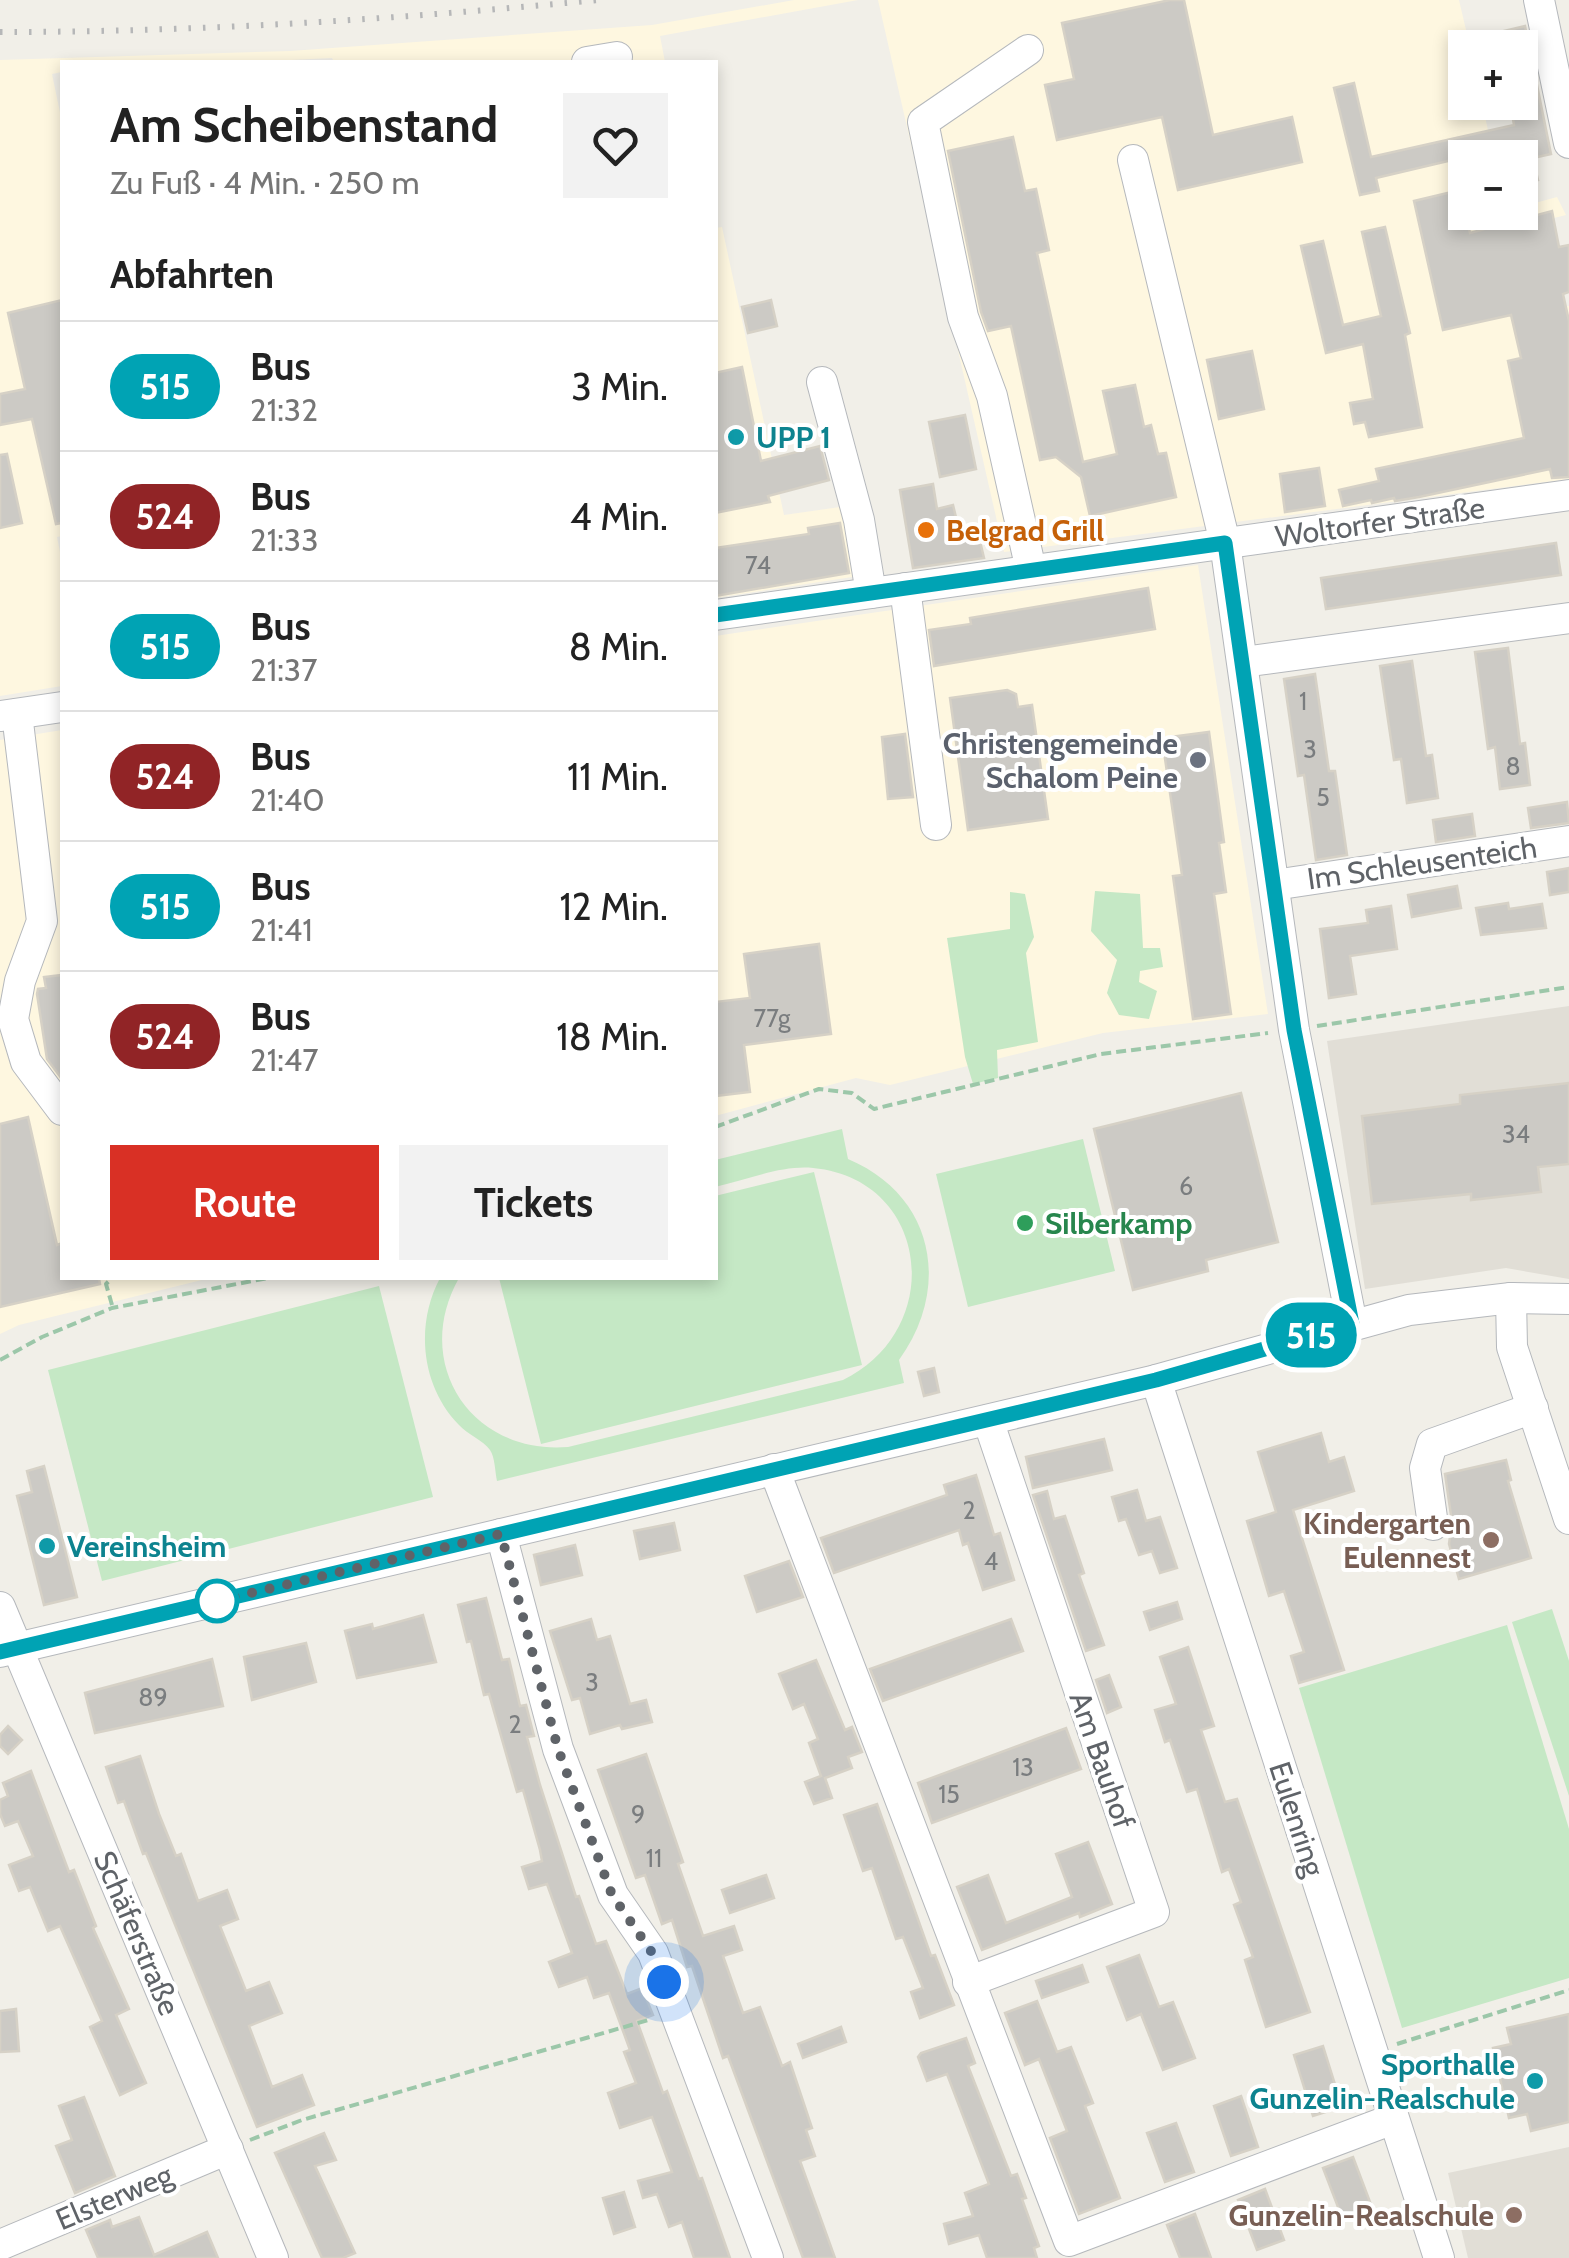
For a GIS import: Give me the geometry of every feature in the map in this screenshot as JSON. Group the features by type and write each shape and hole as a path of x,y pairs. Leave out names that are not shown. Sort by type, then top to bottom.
{"street":[{"path":"1538,0 1569,143"},
{"path":"1028,50 923,122 964,317 992,396 1031,570"},
{"path":"1133,160 1225,543 1294,1030 1352,1324"},
{"path":"822,382 859,520 871,593"},
{"name":"Woltorfer Straße","path":"718,615 1569,495"},
{"path":"904,588 936,825"},
{"path":"1243,662 1569,618"},
{"path":"60,707 9,715 42,922 20,981 13,1019 26,1062 60,1107"},
{"name":"Im Schleusenteich","path":"1274,885 1569,841"},
{"path":"1510,1298 1512,1347 1569,1519"},
{"path":"9,1650 1156,1380 1409,1310 1510,1298 1569,1299"},
{"name":"Eulenring","path":"1156,1380 1439,2258"},
{"path":"1433,1525 1424,1468 1432,1444 1533,1408"},
{"name":"Am Bauhof","path":"968,1982 1154,1912 988,1420"},
{"path":"774,1469 1069,2241 1393,2119"},
{"path":"501,1534 558,1749 612,1895 653,1954 768,2258"},
{"name":"Schäferstraße","path":"0,1608 9,1650 273,2258"},
{"name":"Elsterweg","path":"0,2245 228,2149"}],"path":[{"path":"718,1126 819,1089 852,1093 874,1109 1100,1054 1294,1030 1388,1012 1569,987"},
{"path":"110,1280 106,1284 112,1308"},
{"path":"0,1360 42,1337 112,1308 258,1280"},
{"path":"1372,2052 1569,1990"},
{"path":"228,2149 302,2120 676,2012"}],"shaded area":[{"path":"794,0 858,0 660,36 665,60 60,60 60,72 52,74 60,112 57,537 60,686 0,696 0,60 290,51 652,25"},
{"path":"878,0 1459,0 1466,30 1448,30 1448,120 1486,120 1490,140 1448,140 1448,230 1538,230 1538,222 1558,308 1569,306 1569,479 1004,552"},
{"path":"1557,197 1566,215 1538,222 1538,202"},
{"path":"722,227 784,515 861,504 872,574 718,598 718,228"},
{"path":"1198,565 1268,1014 1103,1033 890,1085 856,1078 718,1115 718,636"},
{"path":"60,730 60,1280 202,1280 19,1325 0,1334 0,740"},
{"path":"1569,1006 1569,1279 1506,1268 1365,1289 1327,1041"},
{"name":"Gunzelin-Realschule","path":"1569,2147 1569,2258 1468,2258 1448,2173"}],"green space":[{"path":"1095,891 1140,894 1143,948 1160,948 1163,967 1140,971 1139,982 1157,991 1149,1019 1119,1015 1107,993 1117,960 1091,931"},
{"path":"1010,892 1025,894 1034,937 1026,953 1038,1042 997,1050 998,1078 973,1084 965,1057 947,938 1010,929"},
{"path":"842,1129 848,1159 877,1175 900,1195 916,1219 926,1246 929,1274 916,1332 899,1360 904,1383 497,1481 490,1450 446,1409 430,1374 425,1335 427,1315 439,1280 458,1280 446,1310 442,1341 447,1371 459,1397 478,1419 503,1436 533,1446 568,1447 843,1380 876,1357 899,1327 910,1293 911,1259 901,1226 882,1199 852,1178 813,1168 776,1171 718,1186 718,1159"},
{"name":"Silberkamp","path":"1083,1139 1115,1271 968,1307 936,1174"},
{"path":"814,1172 862,1365 541,1444 500,1280 718,1280 718,1195"},
{"path":"379,1286 433,1497 102,1581 48,1370"},
{"path":"1552,1609 1569,1661 1569,1796 1512,1622"},
{"path":"1507,1625 1569,1829 1569,1978 1402,2028 1299,1688"}],"building":[{"path":"1184,0 1213,135 1292,117 1302,162 1178,190 1162,117 1057,140 1045,85 1074,79 1062,23"},
{"path":"1354,83 1371,157 1514,125 1513,120 1538,120 1538,90 1551,154 1538,157 1538,140 1448,140 1448,161 1376,178 1379,191 1360,195 1334,88"},
{"path":"1013,137 1025,191 1036,189 1049,250 1037,253 1083,462 1117,454 1103,391 1135,385 1144,427 1151,425 1158,454 1166,453 1176,497 1090,516 1081,477 1056,457 1040,460 1011,326 988,331 981,312 948,151"},
{"path":"1448,193 1448,230 1470,233 1538,230 1538,215 1552,211 1559,247 1569,245 1569,292 1563,294 1569,321 1569,477 1552,478 1550,469 1419,497 1343,506 1339,490 1379,481 1376,469 1524,438 1508,361 1521,358 1511,315 1443,330 1414,201"},
{"path":"1385,227 1410,333 1405,335 1422,427 1369,437 1365,422 1354,424 1350,403 1373,399 1363,344 1326,353 1301,246 1323,241 1343,325 1381,316 1362,232"},
{"path":"60,300 60,523 56,524 32,419 0,425 0,394 25,389 8,313"},
{"path":"771,300 777,326 748,333 742,307"},
{"path":"1252,351 1264,409 1219,419 1207,360"},
{"name":"UPP 1","path":"742,367 761,461 820,446 829,480 768,496 770,502 718,512 718,372"},
{"path":"965,415 976,469 940,477 929,422"},
{"path":"7,454 22,523 0,528 0,455"},
{"path":"1319,468 1325,506 1285,512 1280,474"},
{"path":"933,484 937,509 953,505 962,542 979,537 984,558 913,568 900,490"},
{"path":"840,523 849,573 718,595 718,548 809,534 808,528"},
{"path":"1556,543 1561,575 1326,609 1321,578"},
{"path":"1148,588 1155,629 934,666 929,630 971,624 970,618"},
{"path":"1508,648 1520,744 1525,743 1530,785 1500,789 1495,747 1488,749 1475,652"},
{"path":"1412,661 1426,756 1432,755 1438,798 1407,803 1401,759 1394,760 1380,666"},
{"path":"1315,674 1329,771 1335,771 1347,855 1316,860 1304,775 1298,776 1284,679"},
{"path":"1007,690 1016,694 1018,707 1032,705 1048,819 968,830 950,698"},
{"path":"1209,732 1224,842 1219,843 1226,892 1214,894 1231,1014 1193,1019 1173,876 1182,875 1162,738"},
{"path":"905,734 913,797 888,799 882,737"},
{"path":"1567,802 1569,823 1531,828 1528,808"},
{"path":"1472,814 1475,836 1436,842 1433,820"},
{"path":"1569,868 1569,892 1550,895 1547,872"},
{"path":"1457,886 1461,908 1412,917 1408,895"},
{"path":"1508,903 1509,909 1542,904 1546,928 1481,935 1476,908"},
{"path":"1391,906 1397,949 1350,956 1356,994 1329,998 1320,929 1368,923 1366,910"},
{"path":"819,944 831,1034 744,1045 750,1092 718,1096 718,1002 750,998 744,954"},
{"path":"60,975 60,1076 47,1059 37,994 38,989 46,988 44,977"},
{"path":"1569,1083 1569,1164 1538,1167 1541,1192 1471,1200 1471,1194 1372,1204 1362,1116 1460,1104 1460,1095"},
{"path":"1241,1093 1278,1242 1206,1260 1208,1271 1133,1290 1094,1129"},
{"path":"28,1117 57,1245 60,1244 60,1280 99,1280 100,1284 0,1307 0,1124"},
{"path":"934,1368 939,1392 924,1396 918,1372"},
{"path":"1321,1433 1329,1462 1344,1457 1354,1491 1293,1510 1344,1670 1299,1683 1291,1656 1304,1652 1284,1591 1269,1596 1247,1521 1276,1512 1258,1452"},
{"path":"1104,1439 1112,1470 1033,1488 1026,1457"},
{"path":"1506,1460 1511,1480 1508,1481 1531,1558 1459,1579 1449,1544 1452,1522 1445,1474"},
{"name":"Vereinsheim","path":"44,1466 77,1597 44,1605 17,1496 32,1492 27,1471"},
{"path":"976,1475 994,1535 1000,1533 1014,1580 983,1590 968,1543 963,1545 959,1530 834,1573 821,1538 947,1495 944,1485"},
{"path":"1137,1490 1146,1521 1160,1517 1177,1568 1160,1573 1152,1551 1139,1555 1126,1519 1119,1521 1112,1497"},
{"path":"1047,1491 1054,1519 1065,1516 1084,1573 1079,1575 1104,1645 1086,1651 1033,1495"},
{"path":"674,1523 680,1550 640,1559 634,1531"},
{"path":"575,1545 582,1575 541,1585 534,1555"},
{"path":"789,1561 803,1597 757,1612 745,1576"},
{"path":"486,1598 502,1660 509,1659 520,1706 526,1705 534,1736 527,1737 576,1897 579,1896 596,1944 606,1941 627,1994 642,1988 653,2015 637,2021 663,2093 667,2091 699,2179 702,2178 730,2258 694,2258 682,2222 669,2227 657,2194 643,2198 638,2181 672,2172 652,2117 620,2128 608,2093 636,2083 624,2052 630,2050 609,1993 594,1998 587,1977 559,1987 549,1962 572,1953 547,1884 529,1889 522,1867 542,1861 540,1850 523,1790 517,1792 489,1694 484,1695 458,1605"},
{"path":"1177,1602 1182,1619 1150,1630 1144,1612"},
{"path":"423,1615 436,1662 357,1678 345,1631 372,1624 373,1629"},
{"path":"591,1619 597,1640 610,1636 630,1704 646,1700 652,1722 622,1729 620,1725 590,1734 580,1698 572,1700 550,1631"},
{"path":"1011,1619 1023,1651 883,1701 870,1669"},
{"path":"306,1643 316,1682 252,1700 244,1657"},
{"path":"1188,1647 1214,1726 1201,1730 1225,1802 1237,1799 1310,2012 1266,2027 1245,1960 1253,1957 1234,1905 1241,1902 1229,1869 1222,1872 1197,1789 1187,1792 1170,1740 1165,1742 1155,1710 1176,1704 1160,1657"},
{"path":"212,1659 223,1706 95,1733 85,1693"},
{"path":"816,1660 845,1730 852,1727 862,1752 848,1757 852,1768 825,1778 832,1798 814,1804 805,1782 821,1776 809,1743 818,1739 804,1704 793,1709 779,1674"},
{"path":"1109,1675 1121,1707 1107,1713 1096,1680"},
{"path":"8,1726 22,1740 8,1754 0,1746 0,1735"},
{"path":"1066,1728 1081,1769 932,1823 918,1783"},
{"path":"646,1754 683,1862 678,1864 703,1936 734,1926 742,1950 723,1956 743,2013 760,2007 782,2066 790,2062 812,2128 806,2130 815,2156 800,2161 835,2258 803,2258 728,2056 723,2058 672,1920 662,1924 645,1875 636,1878 598,1770"},
{"path":"140,1756 159,1814 176,1856 181,1854 198,1901 227,1890 238,1919 220,1926 246,1991 269,1982 282,2013 249,2026 272,2087 302,2075 314,2105 257,2127 146,1853 143,1854 124,1801 118,1803 106,1767"},
{"path":"31,1771 69,1872 74,1870 96,1926 93,1928 129,2009 116,2015 146,2083 120,2095 90,2027 102,2021 60,1926 48,1931 30,1887 19,1891 9,1865 33,1856 18,1821 5,1826 0,1814 0,1800 8,1796 3,1783"},
{"path":"877,1804 931,1956 935,1955 954,2005 920,2018 911,1992 923,1988 903,1937 896,1939 872,1868 863,1871 844,1815"},
{"path":"1088,1842 1112,1904 982,1950 957,1887 988,1875 1006,1923 1072,1897 1056,1854"},
{"path":"766,1875 774,1898 730,1913 722,1890"},
{"path":"1139,1955 1159,2007 1173,2002 1195,2058 1163,2070 1141,2014 1127,2020 1107,1967"},
{"path":"1082,1965 1088,1982 1042,1998 1036,1981"},
{"path":"1037,2001 1057,2052 1071,2047 1093,2103 1085,2106 1120,2198 1079,2214 1050,2138 1067,2131 1039,2059 1025,2065 1005,2013"},
{"path":"16,2009 19,2051 0,2052 0,2011"},
{"name":"Sporthalle Gunzelin-Realschule","path":"1569,2014 1569,2122 1531,2131 1527,2114 1509,2118 1493,2048 1511,2044 1507,2028"},
{"path":"841,2027 846,2042 803,2058 798,2044"},
{"path":"966,2038 975,2063 968,2066 1011,2176 1017,2174 1026,2198 1022,2199 1039,2246 1034,2248 1037,2258 987,2258 979,2235 949,2244 944,2224 973,2216 965,2193 989,2184 947,2074 927,2081 918,2057"},
{"path":"1323,2046 1342,2107 1313,2116 1294,2055"},
{"path":"1241,2096 1258,2147 1231,2156 1214,2106"},
{"path":"84,2097 115,2176 75,2193 56,2146 72,2140 59,2106"},
{"path":"1176,2123 1194,2172 1165,2182 1147,2133"},
{"path":"324,2133 336,2160 315,2166 355,2253 343,2258 322,2258 275,2153"},
{"path":"1353,2157 1373,2210 1343,2220 1323,2168"},
{"path":"1265,2189 1284,2240 1257,2250 1238,2200"},
{"path":"624,2192 635,2227 614,2234 603,2198"},
{"path":"1195,2214 1211,2258 1180,2258 1167,2225"},
{"path":"139,2217 154,2255 207,2232 218,2258 98,2258 86,2230 110,2220 112,2227"}],"railway":[{"path":"0,32 299,23 598,0"}],"bus line":[{"name":"515","path":"0,1652 1156,1380 1352,1324 1294,1030 1225,543 718,615"}],"place":[{"name":"UPP 1","path":"736,437"},
{"name":"Belgrad Grill","path":"926,530"},
{"name":"Christengemeinde Schalom Peine","path":"1198,760"},
{"name":"Silberkamp","path":"1025,1223"},
{"name":"Kindergarten Eulennest","path":"1491,1540"},
{"name":"Vereinsheim","path":"47,1546"},
{"name":"Sporthalle Gunzelin-Realschule","path":"1535,2081"},
{"name":"Gunzelin-Realschule","path":"1514,2215"}],"route":[{"path":"217,1601 501,1534 558,1749 612,1895 653,1954 664,1982"}]}
